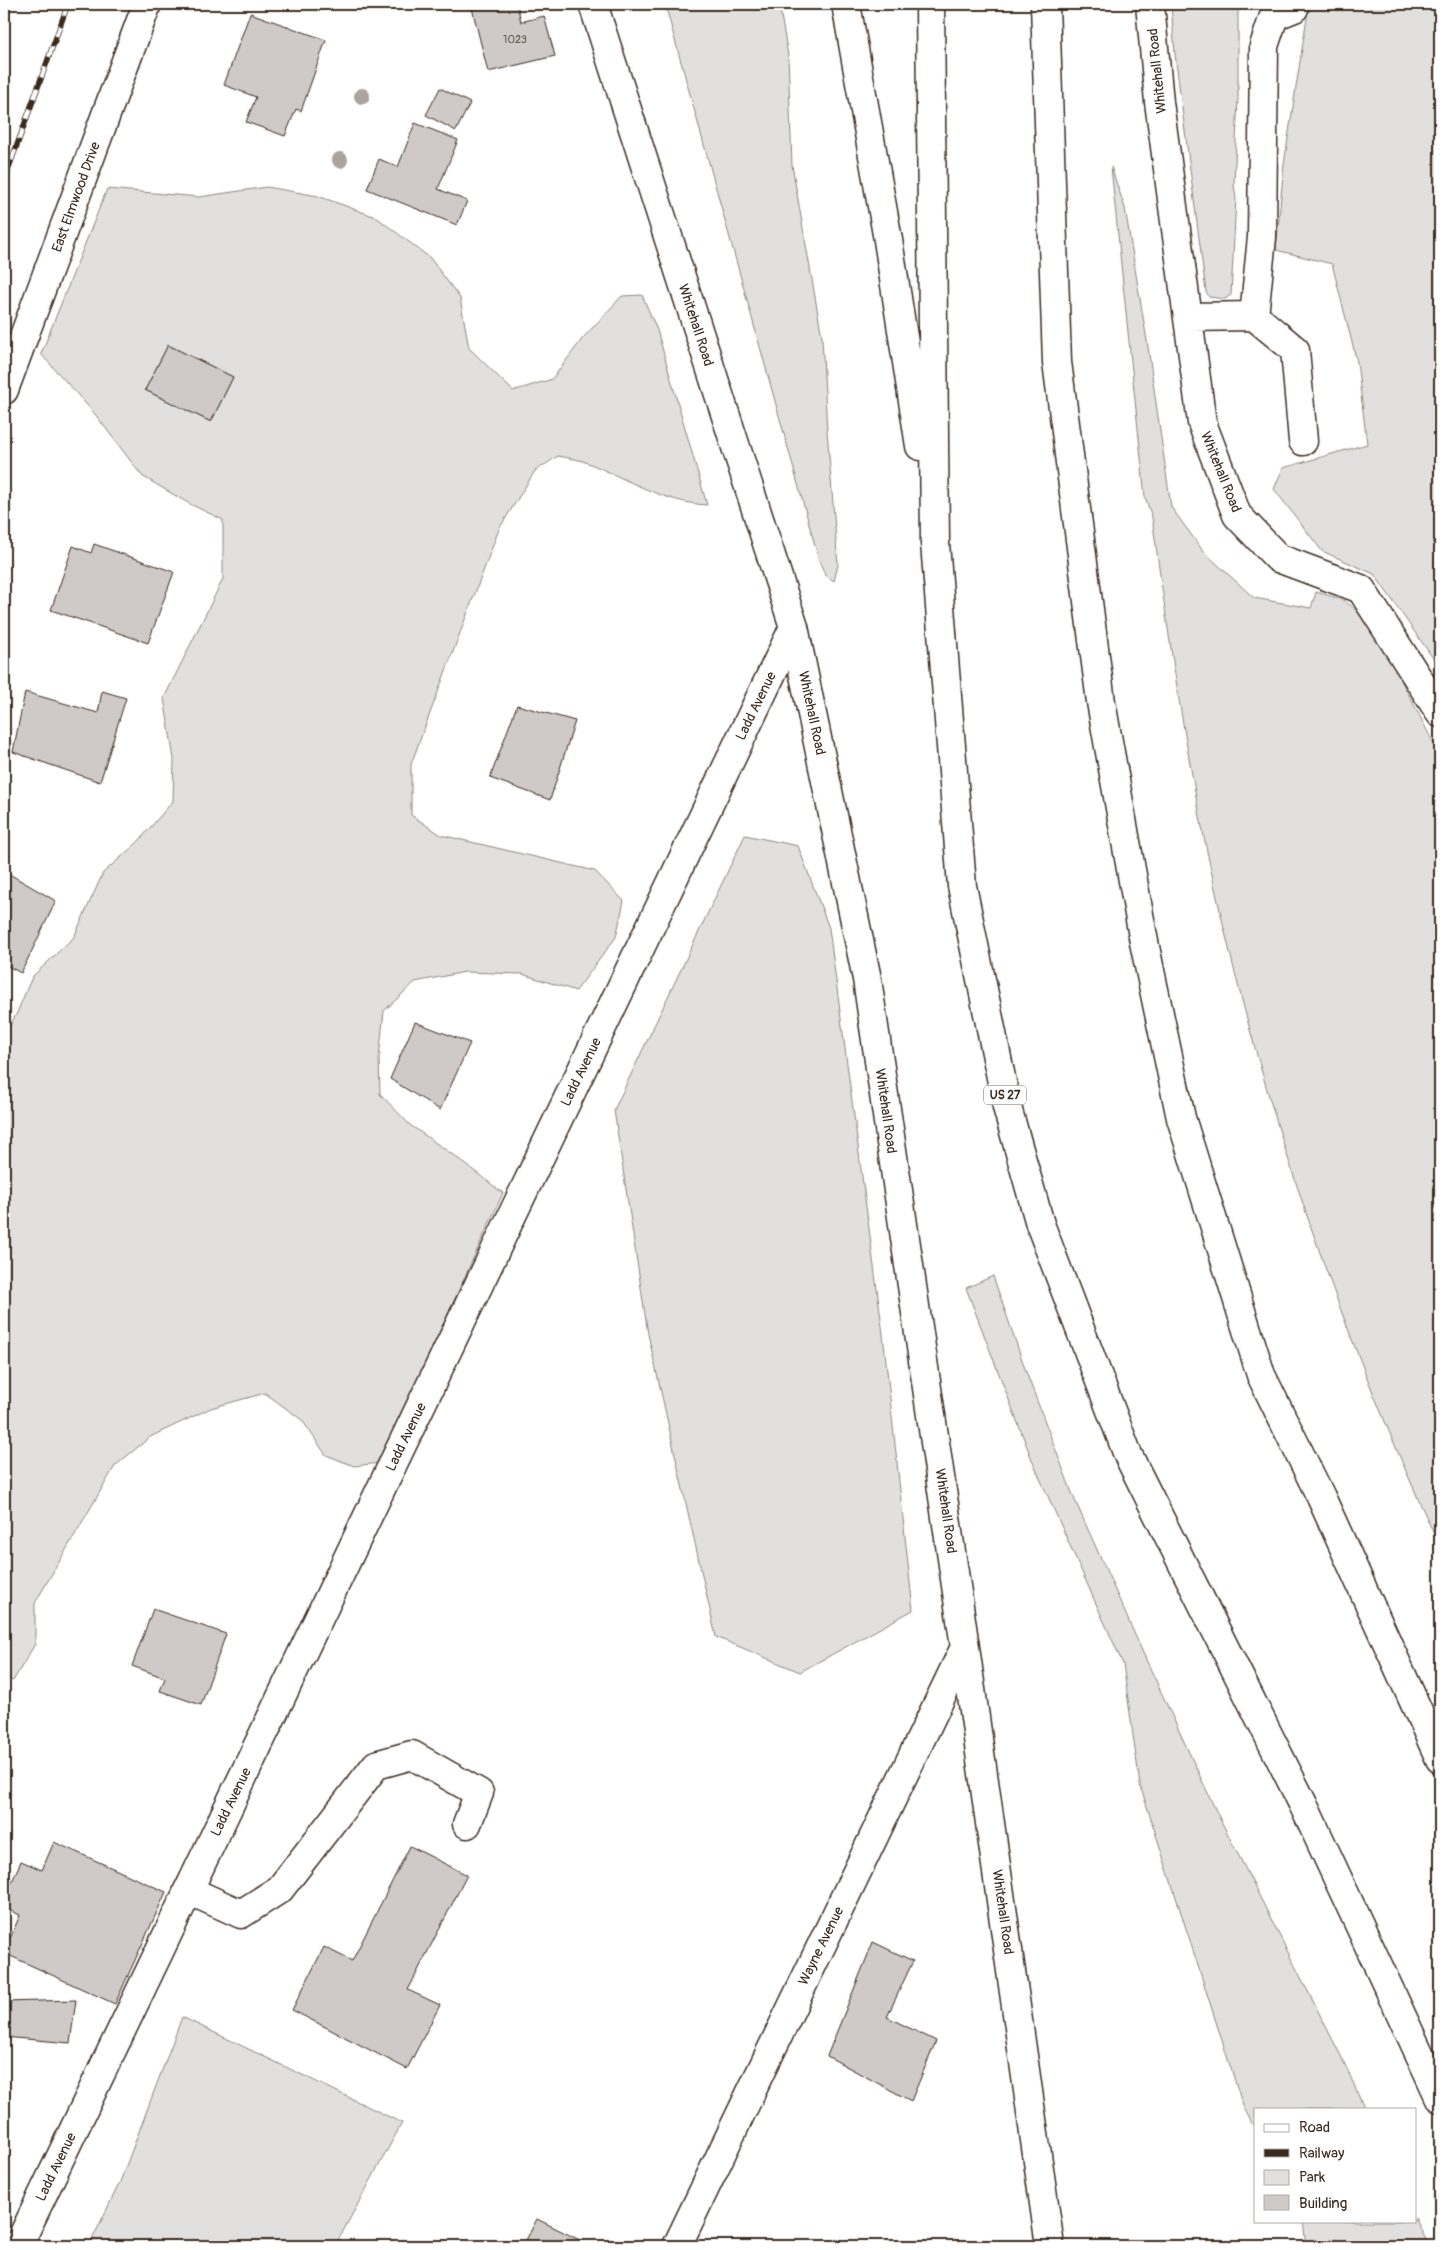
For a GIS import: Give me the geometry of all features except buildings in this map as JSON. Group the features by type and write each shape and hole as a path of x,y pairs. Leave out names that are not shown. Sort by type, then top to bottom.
{"main road":[{"name":"East Elmwood Drive","path":"4,390 148,4"},
{"name":"Whitehall Road","path":"593,4 794,627 867,979 966,1646 1050,2246"},
{"path":"846,4 888,240 935,543"},
{"name":"US 27","path":"930,4 935,543 962,886 1007,1107 1040,1224 1128,1455 1303,1804 1440,2098"},
{"path":"1045,4 1057,362 1100,702 1144,942 1180,1118 1260,1375 1321,1497 1440,1759"},
{"name":"Whitehall Road","path":"1150,4 1159,102 1202,423 1237,515 1278,558 1361,589 1440,712"},
{"path":"1254,316 1262,237 1264,46 1274,16 1294,8 1295,4"},
{"path":"1188,317 1254,316 1295,350 1303,442"},
{"name":"Ladd Avenue","path":"18,2246 794,627"},
{"name":"Wayne Avenue","path":"677,2246 966,1646"},
{"path":"188,1890 241,1914 280,1889 376,1765 412,1755 479,1793 467,1824"}],"green space":[{"path":"665,4 779,4 788,55 792,165 822,337 827,431 838,565 834,581 825,575 819,560"},
{"path":"1171,4 1238,4 1238,98 1234,184 1236,199 1231,295 1225,299 1209,297 1206,292 1175,54"},
{"path":"1309,4 1440,4 1440,668 1374,574 1322,551 1274,489 1283,468 1367,444 1357,362 1332,264 1276,250 1284,164"},
{"path":"1111,167 1125,208 1148,347 1171,507 1203,551 1254,598 1311,608 1316,592 1343,600 1358,612 1384,650 1440,756 1440,1547 1370,1386 1309,1222 1257,1054 1234,969 1195,793 1152,517 1145,497"},
{"path":"267,187 318,196 376,217 430,258 460,298 469,348 513,391 552,379 583,338 622,296 642,295 657,330 707,505 676,500 661,495 581,460 558,456 535,471 499,529 411,764 411,815 441,835 595,871 624,901 616,937 576,991 522,974 465,972 415,982 384,1011 379,1058 380,1094 410,1125 503,1193 380,1463 354,1466 326,1455 302,1420 265,1393 211,1408 150,1437 115,1466 35,1603 35,1644 13,1681 4,1677 4,1035 16,1015 32,977 74,937 103,873 138,842 173,801 174,759 164,698 223,579 223,520 188,503 142,476 95,414 41,354 107,189 199,197","holes":["168,345 233,377 211,422 145,390"]},
{"path":"745,835 798,846 829,928 883,1334 913,1610 800,1672 716,1637 648,1334 614,1110"},
{"path":"993,1276 1028,1377 1074,1498 1143,1653 1218,1815 1342,2058 1365,2108 1254,2108 1254,2127 1243,2106 1140,1785 1123,1664 1034,1465 966,1288"},
{"path":"182,2017 402,2123 335,2246 89,2246 120,2182"},
{"path":"1416,2220 1429,2246 1306,2246 1303,2222 1416,2222"}],"railway":[{"path":"4,181 68,4"}]}
